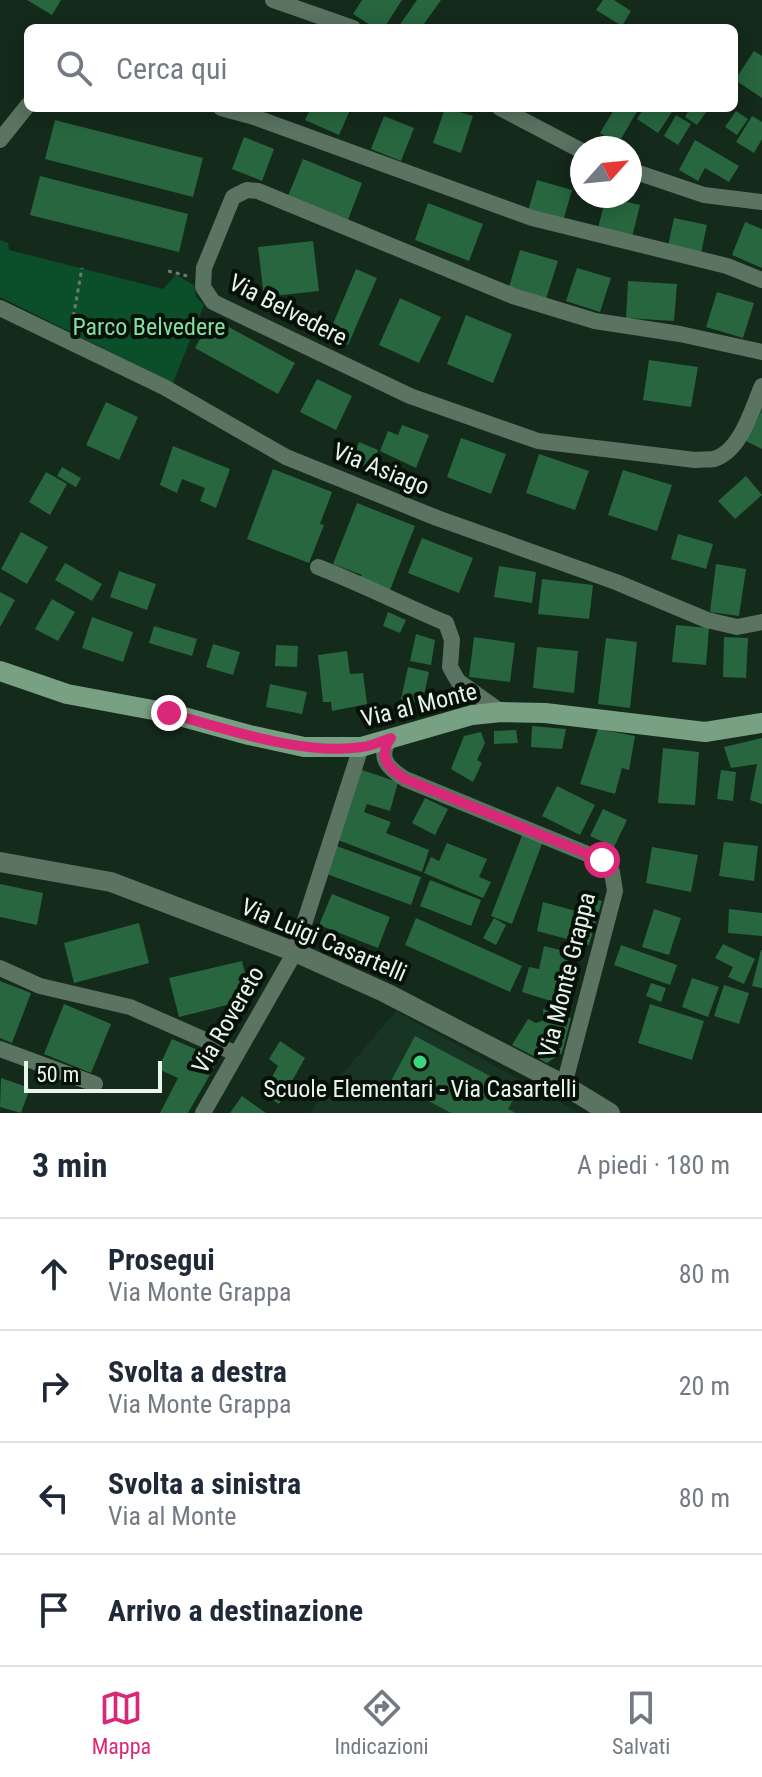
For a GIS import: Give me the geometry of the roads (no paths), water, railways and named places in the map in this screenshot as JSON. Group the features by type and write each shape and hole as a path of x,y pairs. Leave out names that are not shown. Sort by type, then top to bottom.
{"main road":[{"name":"Via al Monte","path":"0,671 67,694 169,713 304,747 361,747 472,715 501,712 545,713 705,732 762,723"}],"street":[{"path":"275,0 342,24"},
{"path":"0,140 24,110"},
{"path":"236,112 532,218 727,266 762,280"},
{"path":"508,112 570,145"},
{"path":"642,174 704,195 762,202"},
{"name":"Via Belvedere","path":"762,352 680,334 595,321 513,296 258,191 247,190 233,197 204,268 203,287 213,302 410,396 538,441 695,460 714,459 728,451 737,440 762,386"},
{"name":"Via Asiago","path":"0,308 164,387 230,427 310,467 437,518 616,582 707,620 737,627 762,622"},
{"path":"318,567 377,590 388,599 446,623 452,640 450,667 458,681 501,712"},
{"name":"Via Monte Grappa","path":"391,738 384,747 388,768 405,779 602,860 612,872 615,891 564,1085"},
{"name":"Via Rovereto","path":"203,1113 295,952 361,747"},
{"name":"Via Luigi Casartelli","path":"0,862 111,882 295,952 386,993 564,1085 610,1113"},
{"path":"0,968 40,986 130,1007 237,1054"},
{"path":"0,1049 95,1084"}],"place":[{"name":"Scuole Elementari - Via Casartelli","path":"420,1062"}],"park label":[{"name":"Parco Belvedere","path":"149,327"}]}
